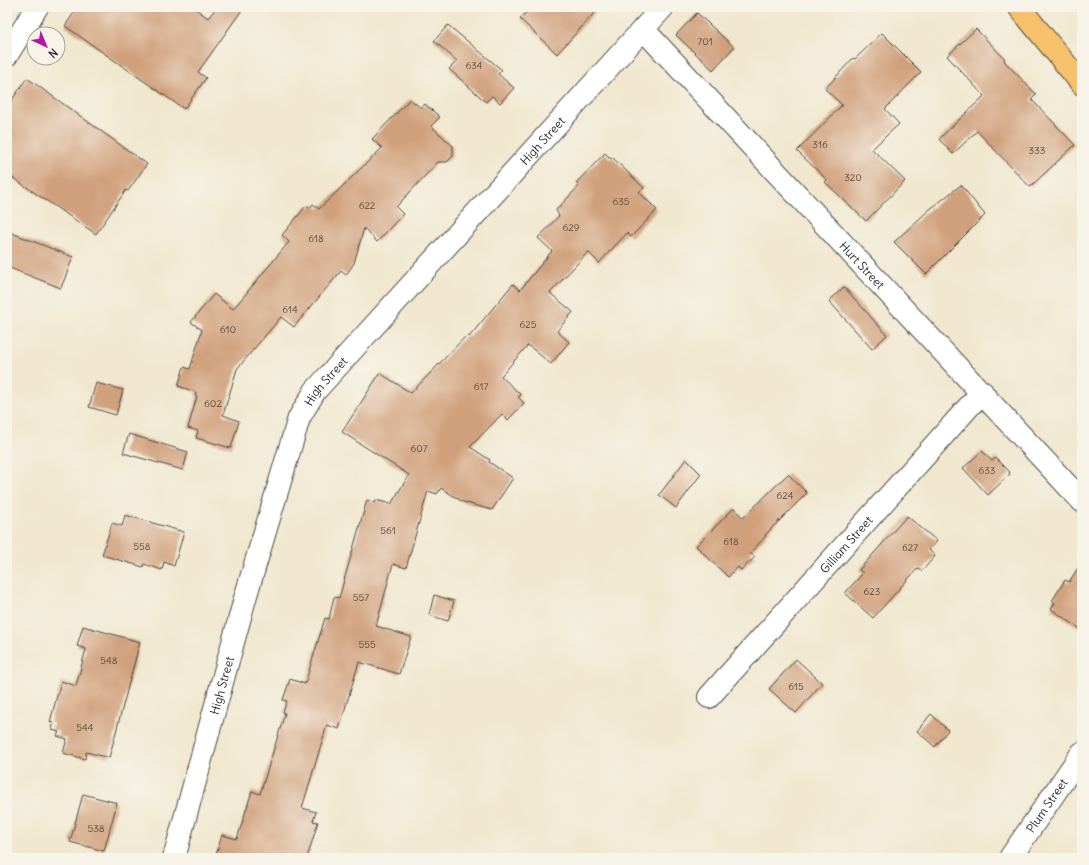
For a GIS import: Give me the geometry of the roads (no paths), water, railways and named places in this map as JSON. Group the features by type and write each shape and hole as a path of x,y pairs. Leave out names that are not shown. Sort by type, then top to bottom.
{"main road":[{"path":"1019,7 1082,84"}],"street":[{"path":"7,55 37,7"},
{"name":"High Street","path":"174,858 246,595 297,425 303,411 315,391 663,7"},
{"name":"Hurt Street","path":"643,29 1082,501"},
{"name":"Gilliam Street","path":"710,697 982,392"},
{"name":"Plum Street","path":"1010,858 1082,753"}]}
